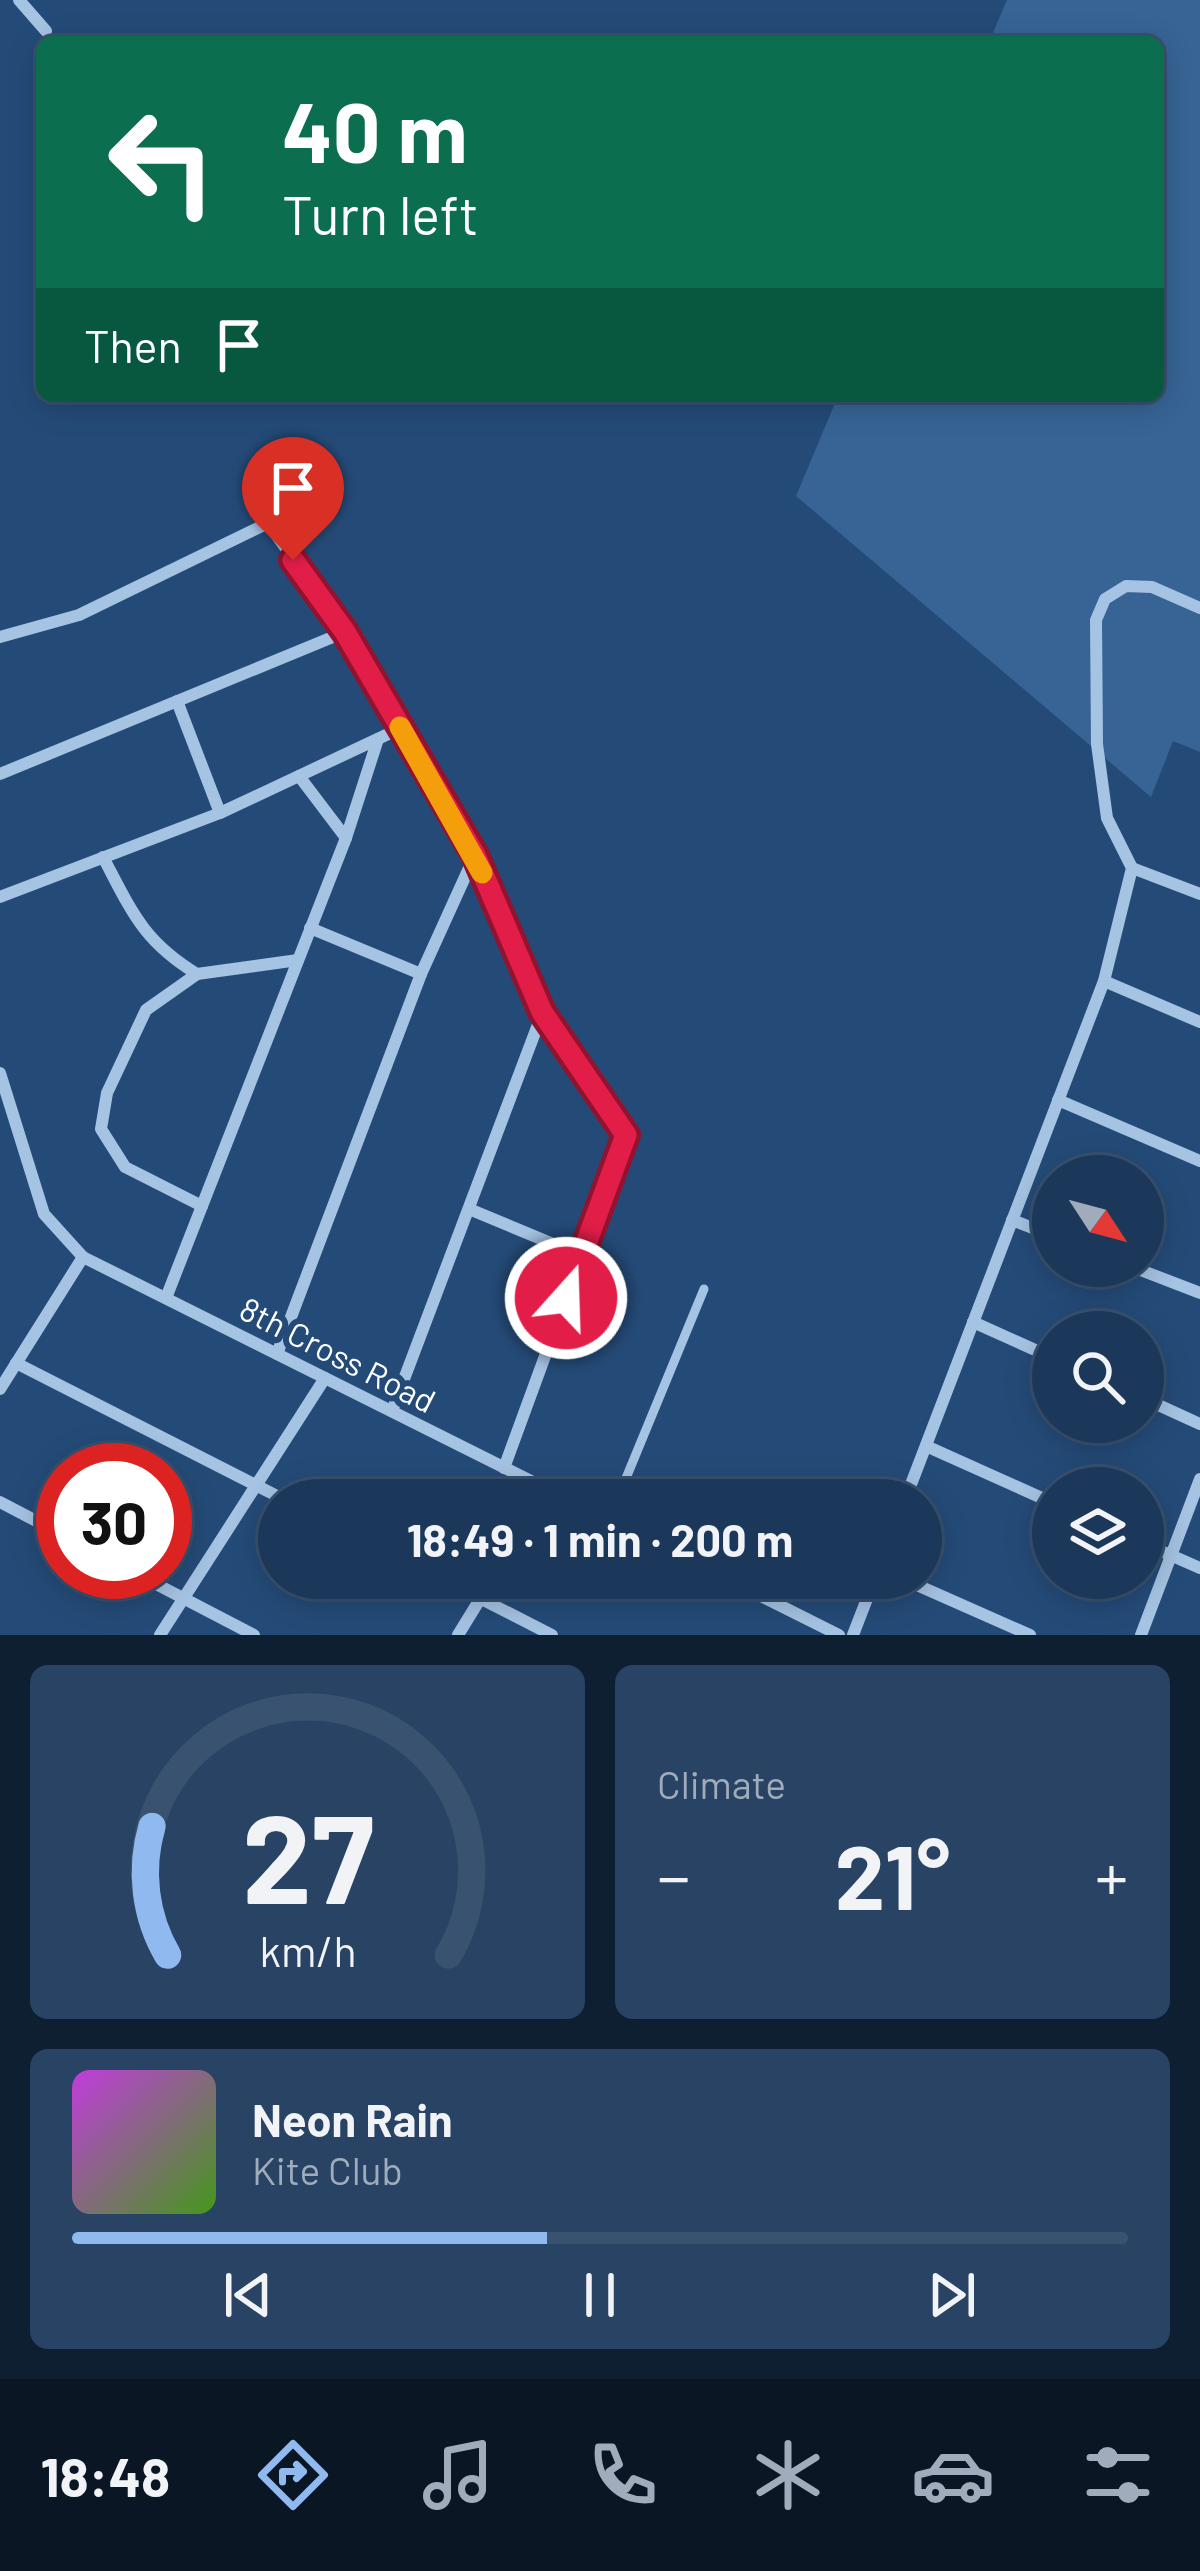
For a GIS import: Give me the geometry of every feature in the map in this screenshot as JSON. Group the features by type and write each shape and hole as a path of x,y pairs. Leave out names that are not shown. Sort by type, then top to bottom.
{"street":[{"path":"19,0 46,32"},
{"path":"0,638 80,615 268,523 345,632 475,855 542,1012 626,1135 504,1468"},
{"path":"913,1479 1104,981 1132,868 1107,818 1104,799 1097,744 1096,620 1105,599 1126,586 1152,587 1200,608"},
{"path":"0,774 345,632"},
{"path":"177,701 220,813"},
{"path":"0,897 220,813 401,728"},
{"path":"166,1298 346,838 378,739"},
{"path":"298,776 346,838"},
{"path":"277,1354 422,974 475,855"},
{"path":"104,857 139,926 170,957 197,974"},
{"path":"1132,868 1200,894"},
{"path":"310,928 422,974"},
{"path":"202,1206 125,1167 101,1129 107,1093 146,1010 197,974 298,960"},
{"path":"1104,981 1200,1022"},
{"path":"392,1411 542,1012"},
{"path":"0,1073 44,1214 83,1257 0,1389"},
{"path":"1058,1100 1200,1161"},
{"path":"469,1209 582,1256"},
{"path":"1012,1220 1032,1228"},
{"name":"8th Cross Road","path":"83,1257 520,1479"},
{"path":"1164,1279 1200,1293"},
{"path":"973,1322 1032,1349"},
{"path":"16,1363 256,1485"},
{"path":"192,1585 325,1378"},
{"path":"1164,1408 1200,1424"},
{"path":"926,1446 1032,1494"},
{"path":"1141,1635 1200,1479"},
{"path":"0,1502 36,1521"},
{"path":"1164,1553 1200,1568"},
{"path":"942,1596 1030,1635"},
{"path":"160,1635 183,1599"},
{"path":"186,1599 254,1635"},
{"path":"458,1635 481,1599 552,1635"},
{"path":"767,1599 839,1635"},
{"path":"853,1635 867,1599"}],"lane":[{"path":"626,1479 704,1289"}],"shaded area":[{"path":"1007,0 1200,0 1200,752 1173,741 1151,797 796,496 835,402 1164,402 1164,36 992,36"}],"slow traffic":[{"path":"400,727 482,873"}],"route":[{"path":"293,560 345,632 475,855 542,1012 626,1135 566,1298"}]}
